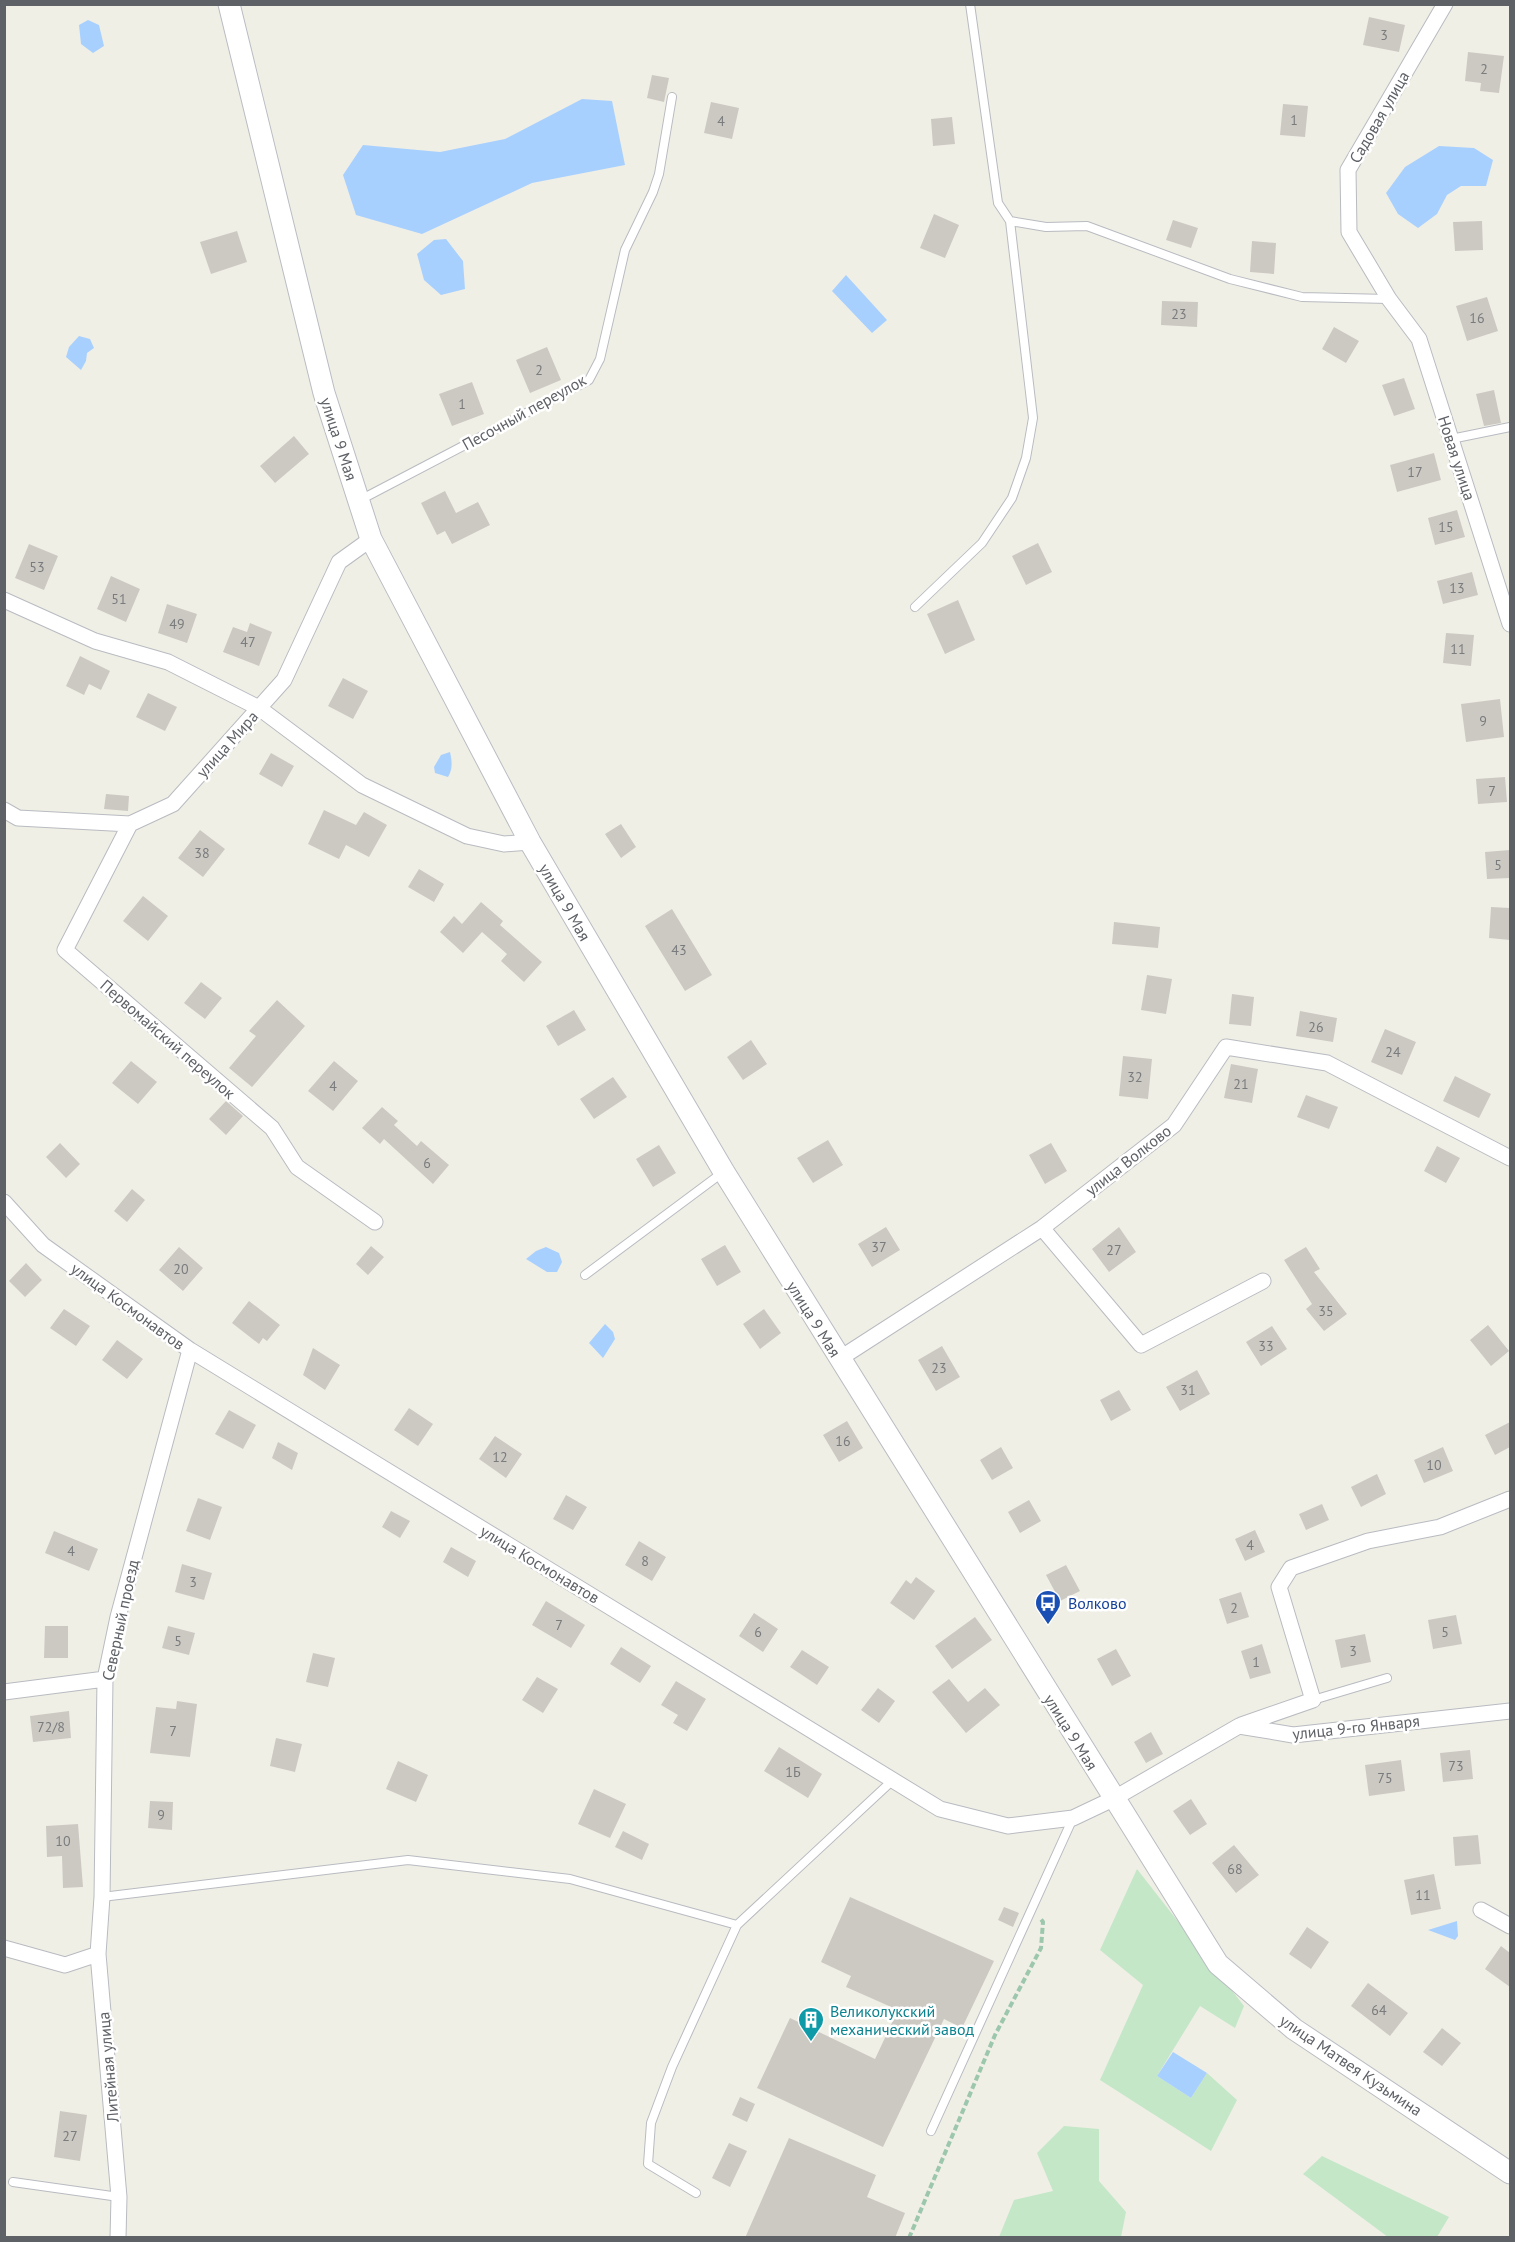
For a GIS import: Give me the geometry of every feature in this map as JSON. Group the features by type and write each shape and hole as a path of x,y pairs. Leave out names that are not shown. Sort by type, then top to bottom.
{"main road":[{"name":"улица 9 Мая","path":"229,4 324,393 371,539 530,842 724,1172 1111,1795"},
{"name":"улица Матвея Кузьмина","path":"1111,1795 1218,1964 1293,2029 1510,2173"}],"street":[{"name":"Садовая улица","path":"1389,298 1349,232 1348,170 1445,4"},
{"name":"Новая улица","path":"1389,298 1419,339 1510,624"},
{"name":"улица Мира","path":"4,810 18,818 130,824 172,804 284,680 339,562 371,539"},
{"path":"4,600 95,641 168,662 259,708 362,785 467,836 504,844 530,842"},
{"name":"Первомайский переулок","path":"130,824 65,950 272,1128 297,1167 375,1222"},
{"name":"улица Волково","path":"839,1359 1042,1227 1174,1125 1226,1047 1327,1063 1510,1158"},
{"name":"улица Космонавтов","path":"4,1202 43,1245 190,1350 940,1809 1008,1826 1073,1818 1111,1795"},
{"path":"1042,1227 1141,1345 1263,1281"},
{"name":"Северный проезд","path":"102,1897 105,1679 118,1617 190,1350"},
{"path":"1111,1795 1239,1726 1313,1700 1279,1587 1290,1568 1368,1541 1440,1527 1510,1499"},
{"path":"4,1692 105,1679"},
{"name":"улица 9-го Января","path":"1239,1726 1293,1735 1510,1711"},
{"name":"Литейная улица","path":"102,1897 98,1954 119,2197 118,2238"},
{"path":"1481,1910 1510,1926"},
{"path":"4,1948 65,1965 98,1954"}],"lane":[{"path":"915,607 982,543 1012,498 1026,458 1033,418 1010,221 998,203 970,4"},
{"name":"Песочный переулок","path":"358,501 589,380 600,359 625,250 653,192 659,174 672,97"},
{"path":"1010,221 1046,227 1088,226 1230,279 1302,297 1389,298"},
{"path":"1451,439 1510,427"},
{"path":"585,1275 724,1172"},
{"path":"1313,1700 1387,1678"},
{"path":"696,2193 648,2164 651,2123 672,2067 737,1925 894,1779"},
{"path":"931,2131 1073,1818"},
{"path":"102,1897 408,1860 570,1879 737,1925"},
{"path":"13,2182 119,2197"}],"path":[{"path":"909,2238 995,2035 1041,1948 1043,1922 1032,1909"}],"green space":[{"path":"1137,1869 1244,2006 1235,2028 1200,2006 1157,2076 1191,2098 1207,2073 1237,2100 1211,2151 1100,2080 1143,1985 1100,1950"},
{"path":"1064,2126 1099,2129 1099,2181 1126,2212 1121,2237 999,2237 1014,2200 1053,2191 1037,2153"},
{"path":"1322,2156 1449,2217 1437,2237 1388,2237 1303,2174"}],"water":[{"path":"88,20 99,25 104,46 93,53 81,44 79,25"},
{"path":"582,99 612,101 625,165 532,183 422,234 356,215 343,175 363,145 440,152 505,139"},
{"path":"1439,146 1474,148 1493,160 1486,186 1461,186 1447,195 1437,214 1418,228 1398,214 1386,193 1405,167"},
{"path":"446,239 463,261 465,289 441,295 424,280 417,254 434,240"},
{"path":"846,275 887,320 872,333 832,291"},
{"path":"79,336 90,339 94,348 87,353 81,370 66,357 69,347"},
{"path":"450,752 452,765 448,777 435,773 434,767 441,755"},
{"path":"546,1247 559,1253 562,1262 557,1272 547,1272 526,1259"},
{"path":"605,1324 613,1332 615,1339 603,1358 589,1343"},
{"path":"1457,1921 1458,1936 1455,1940 1428,1930"},
{"path":"1173,2052 1207,2073 1191,2098 1157,2076"}],"building":[{"path":"1369,17 1405,25 1399,52 1363,45"},
{"path":"1468,52 1504,56 1499,93 1480,91 1481,83 1465,81"},
{"path":"652,75 669,78 664,102 647,98"},
{"path":"711,102 739,108 732,139 704,133"},
{"path":"1283,104 1308,106 1305,137 1280,135"},
{"path":"952,117 955,144 933,146 931,119"},
{"path":"934,214 959,225 945,258 920,248"},
{"path":"1173,220 1198,228 1191,248 1166,240"},
{"path":"1482,221 1483,250 1455,251 1453,222"},
{"path":"237,231 247,262 211,274 200,242"},
{"path":"1252,241 1276,243 1274,274 1250,272"},
{"path":"1487,297 1498,331 1467,341 1456,306"},
{"path":"1162,301 1198,302 1197,327 1161,325"},
{"path":"1334,327 1359,341 1346,363 1322,349"},
{"path":"547,347 561,380 530,393 516,360"},
{"path":"1404,378 1415,409 1394,416 1382,385"},
{"path":"472,382 484,414 452,426 439,394"},
{"path":"1494,390 1501,423 1484,426 1476,394"},
{"path":"294,436 309,454 275,483 260,466"},
{"path":"1434,453 1441,480 1397,492 1390,465"},
{"path":"445,491 456,513 478,502 490,525 452,544 445,531 437,535 421,503"},
{"path":"1457,510 1465,537 1435,545 1428,518"},
{"path":"1038,543 1052,572 1026,585 1012,556"},
{"path":"29,544 58,556 44,590 15,578"},
{"path":"1472,572 1478,595 1443,604 1437,581"},
{"path":"111,576 140,589 126,622 97,609"},
{"path":"958,600 975,640 945,654 927,614"},
{"path":"167,604 197,614 187,643 158,633"},
{"path":"250,623 272,632 259,666 223,652 233,627 247,632"},
{"path":"1446,633 1474,635 1471,666 1443,663"},
{"path":"80,656 110,671 101,690 89,684 84,695 66,686"},
{"path":"343,678 368,691 353,719 328,706"},
{"path":"148,693 177,707 165,731 136,717"},
{"path":"1500,699 1504,737 1466,742 1461,704"},
{"path":"271,753 294,766 282,787 259,774"},
{"path":"1505,777 1507,802 1478,804 1476,779"},
{"path":"106,794 129,796 128,811 104,809"},
{"path":"324,810 356,825 364,812 387,825 369,857 346,845 339,859 308,844"},
{"path":"621,824 636,847 621,858 605,834"},
{"path":"200,830 225,849 203,877 178,858"},
{"path":"1510,850 1510,878 1487,879 1485,852"},
{"path":"419,869 444,884 434,902 408,887"},
{"path":"143,896 168,916 148,941 123,921"},
{"path":"481,902 503,921 500,925 542,962 524,982 501,961 507,954 482,932 463,953 440,932 454,916 462,924"},
{"path":"1491,907 1510,908 1510,940 1489,938"},
{"path":"672,909 712,975 685,991 645,926"},
{"path":"1114,922 1160,927 1158,948 1112,944"},
{"path":"1147,975 1172,979 1166,1014 1141,1010"},
{"path":"201,982 222,998 205,1019 184,1003"},
{"path":"1232,994 1254,997 1251,1026 1229,1024"},
{"path":"277,1000 305,1026 252,1087 229,1068 256,1036 249,1031"},
{"path":"574,1010 586,1030 558,1046 546,1026"},
{"path":"1300,1011 1337,1018 1333,1042 1296,1036"},
{"path":"1385,1029 1416,1042 1402,1075 1371,1062"},
{"path":"751,1040 767,1064 743,1080 727,1057"},
{"path":"1123,1056 1152,1059 1148,1099 1119,1096"},
{"path":"131,1061 157,1082 138,1104 112,1083"},
{"path":"334,1061 358,1081 333,1111 308,1091"},
{"path":"1231,1064 1258,1069 1252,1103 1224,1098"},
{"path":"1455,1076 1491,1094 1479,1118 1443,1101"},
{"path":"613,1077 627,1097 594,1119 580,1099"},
{"path":"1306,1095 1338,1107 1329,1129 1297,1117"},
{"path":"226,1101 243,1116 226,1135 209,1119"},
{"path":"382,1107 398,1121 394,1125 417,1146 421,1141 449,1165 433,1184 384,1139 380,1144 362,1128"},
{"path":"828,1140 843,1165 813,1183 797,1158"},
{"path":"60,1143 80,1164 66,1178 46,1157"},
{"path":"1051,1143 1067,1171 1045,1184 1029,1155"},
{"path":"659,1145 676,1173 653,1187 636,1159"},
{"path":"1437,1146 1460,1158 1446,1183 1424,1171"},
{"path":"132,1189 145,1200 127,1222 114,1211"},
{"path":"886,1227 900,1250 872,1267 858,1244"},
{"path":"1119,1227 1136,1252 1109,1272 1092,1249"},
{"path":"725,1245 741,1272 717,1286 701,1259"},
{"path":"371,1246 384,1257 368,1275 356,1264"},
{"path":"179,1247 203,1268 183,1291 159,1270"},
{"path":"1306,1247 1320,1269 1314,1272 1347,1314 1324,1331 1306,1309 1312,1304 1284,1260"},
{"path":"26,1263 42,1280 25,1297 9,1281"},
{"path":"249,1301 280,1325 267,1341 263,1338 259,1344 232,1323"},
{"path":"64,1309 90,1326 76,1346 50,1328"},
{"path":"764,1309 781,1333 760,1349 743,1324"},
{"path":"1488,1325 1509,1351 1491,1366 1470,1340"},
{"path":"1272,1326 1287,1349 1261,1366 1246,1342"},
{"path":"117,1340 143,1359 127,1379 102,1360"},
{"path":"942,1346 960,1377 936,1391 918,1360"},
{"path":"313,1348 340,1365 325,1390 303,1375"},
{"path":"1197,1370 1210,1394 1180,1411 1166,1387"},
{"path":"1119,1390 1131,1410 1111,1421 1100,1400"},
{"path":"409,1408 433,1424 418,1446 394,1430"},
{"path":"229,1410 256,1425 243,1449 215,1434"},
{"path":"847,1421 863,1448 839,1462 823,1435"},
{"path":"1510,1422 1510,1447 1495,1455 1485,1435"},
{"path":"495,1436 522,1454 506,1478 479,1459"},
{"path":"278,1442 298,1453 292,1470 272,1458"},
{"path":"1001,1447 1013,1468 992,1480 980,1460"},
{"path":"1443,1447 1453,1471 1424,1483 1414,1460"},
{"path":"1377,1474 1386,1494 1361,1507 1351,1487"},
{"path":"566,1495 587,1507 573,1530 553,1519"},
{"path":"198,1498 222,1507 210,1540 186,1531"},
{"path":"1029,1500 1041,1521 1020,1533 1008,1512"},
{"path":"1322,1504 1329,1520 1306,1530 1299,1514"},
{"path":"391,1511 410,1521 400,1538 382,1527"},
{"path":"1255,1530 1265,1552 1245,1561 1235,1539"},
{"path":"54,1531 98,1549 89,1571 45,1553"},
{"path":"639,1541 666,1557 652,1581 625,1565"},
{"path":"451,1547 476,1561 468,1577 443,1562"},
{"path":"182,1564 212,1573 204,1600 175,1592"},
{"path":"1066,1565 1080,1591 1060,1601 1046,1575"},
{"path":"916,1577 935,1591 914,1620 890,1603 906,1580 911,1584"},
{"path":"1241,1592 1249,1617 1227,1624 1219,1599"},
{"path":"546,1601 585,1625 571,1648 532,1625"},
{"path":"754,1613 778,1629 763,1652 739,1636"},
{"path":"1456,1615 1462,1644 1433,1649 1428,1620"},
{"path":"975,1617 992,1640 952,1669 935,1646"},
{"path":"45,1626 68,1626 68,1658 44,1658"},
{"path":"168,1626 195,1633 189,1655 162,1648"},
{"path":"1365,1634 1371,1662 1341,1668 1335,1640"},
{"path":"1262,1644 1271,1673 1250,1679 1241,1651"},
{"path":"621,1647 651,1666 640,1683 610,1664"},
{"path":"1116,1649 1131,1676 1112,1686 1097,1659"},
{"path":"802,1650 829,1667 817,1685 790,1667"},
{"path":"313,1653 335,1658 328,1687 306,1682"},
{"path":"537,1677 558,1689 543,1713 522,1700"},
{"path":"949,1679 968,1702 985,1688 1000,1705 966,1733 932,1692"},
{"path":"676,1681 706,1699 687,1731 673,1723 678,1715 661,1705"},
{"path":"878,1688 895,1701 879,1723 861,1710"},
{"path":"177,1701 197,1704 190,1757 150,1753 156,1707 176,1709"},
{"path":"69,1711 71,1738 33,1742 30,1716"},
{"path":"1151,1732 1163,1754 1146,1763 1134,1742"},
{"path":"276,1738 302,1744 295,1772 270,1766"},
{"path":"779,1747 822,1774 808,1798 764,1771"},
{"path":"1470,1750 1473,1779 1443,1782 1440,1753"},
{"path":"1401,1760 1405,1791 1369,1796 1365,1765"},
{"path":"398,1761 428,1775 416,1802 386,1789"},
{"path":"594,1789 626,1804 610,1838 578,1824"},
{"path":"1191,1799 1207,1824 1190,1835 1173,1811"},
{"path":"150,1801 173,1802 172,1830 148,1828"},
{"path":"78,1824 83,1887 63,1888 62,1856 47,1857 46,1826"},
{"path":"623,1831 649,1844 642,1860 615,1847"},
{"path":"1478,1835 1481,1864 1455,1866 1453,1837"},
{"path":"1234,1845 1259,1875 1236,1893 1212,1863"},
{"path":"1434,1874 1441,1909 1411,1915 1404,1880"},
{"name":"Великолукский механический завод","path":"850,1897 994,1961 962,2028 944,2019 883,2147 757,2088 790,2018 875,2059 898,2010 846,1987 851,1976 821,1962"},
{"path":"1004,1907 1019,1913 1013,1927 998,1920"},
{"path":"1307,1927 1329,1942 1311,1969 1289,1954"},
{"path":"1501,1946 1510,1953 1510,1987 1485,1969"},
{"path":"1368,1983 1408,2013 1390,2036 1351,2006"},
{"path":"1442,2028 1461,2043 1442,2066 1423,2052"},
{"path":"740,2097 755,2104 747,2122 732,2115"},
{"path":"60,2111 87,2115 80,2161 54,2157"},
{"path":"789,2138 876,2175 867,2197 905,2213 895,2238 745,2238"},
{"path":"729,2143 747,2151 730,2187 712,2178"}],"place":[{"name":"Волково","path":"1048,1626"},
{"name":"Великолукский механический завод","path":"811,2043"}]}
